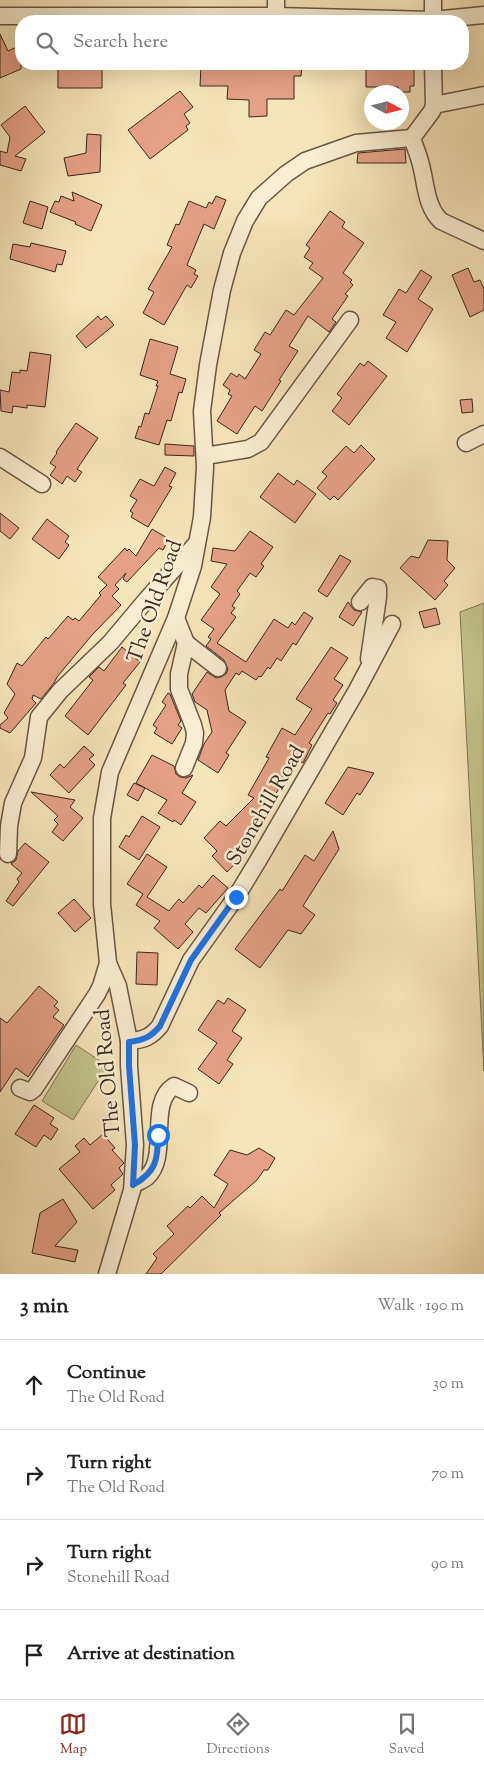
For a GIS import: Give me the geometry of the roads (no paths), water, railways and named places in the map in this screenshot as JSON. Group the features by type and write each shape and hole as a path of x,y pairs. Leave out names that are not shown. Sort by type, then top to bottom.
{"street":[{"path":"433,0 433,15"},
{"path":"34,15 276,8 361,15"},
{"path":"469,17 484,15"},
{"path":"0,16 15,16"},
{"path":"433,70 434,104 428,118 412,138 421,164 430,204 441,221 484,241"},
{"path":"434,104 484,95"},
{"name":"The Old Road","path":"109,1268 133,1185 135,1145 129,1042 118,986 108,963 102,904 102,818 106,789 118,751 176,618 193,566 202,517 205,456 202,412 208,365 222,290 232,253 245,221 259,198 286,174 305,161 356,143 412,138"},
{"path":"205,456 248,450 261,442 350,320"},
{"path":"466,443 484,434"},
{"path":"0,457 42,484"},
{"path":"8,854 9,826 13,803 34,758 39,717 60,691 110,643 198,543"},
{"path":"360,602 372,587 378,588 367,671"},
{"path":"176,618 186,643 218,668"},
{"name":"Stonehill Road","path":"129,1042 143,1040 152,1035 160,1026 191,960 236,897 310,772 392,624"},
{"path":"184,768 194,743 195,733 178,682 186,643"},
{"path":"20,1088 30,1092 39,1082 97,994 108,963"},
{"path":"133,1185 148,1176 156,1160 162,1109 168,1091 174,1086 189,1093"}]}
